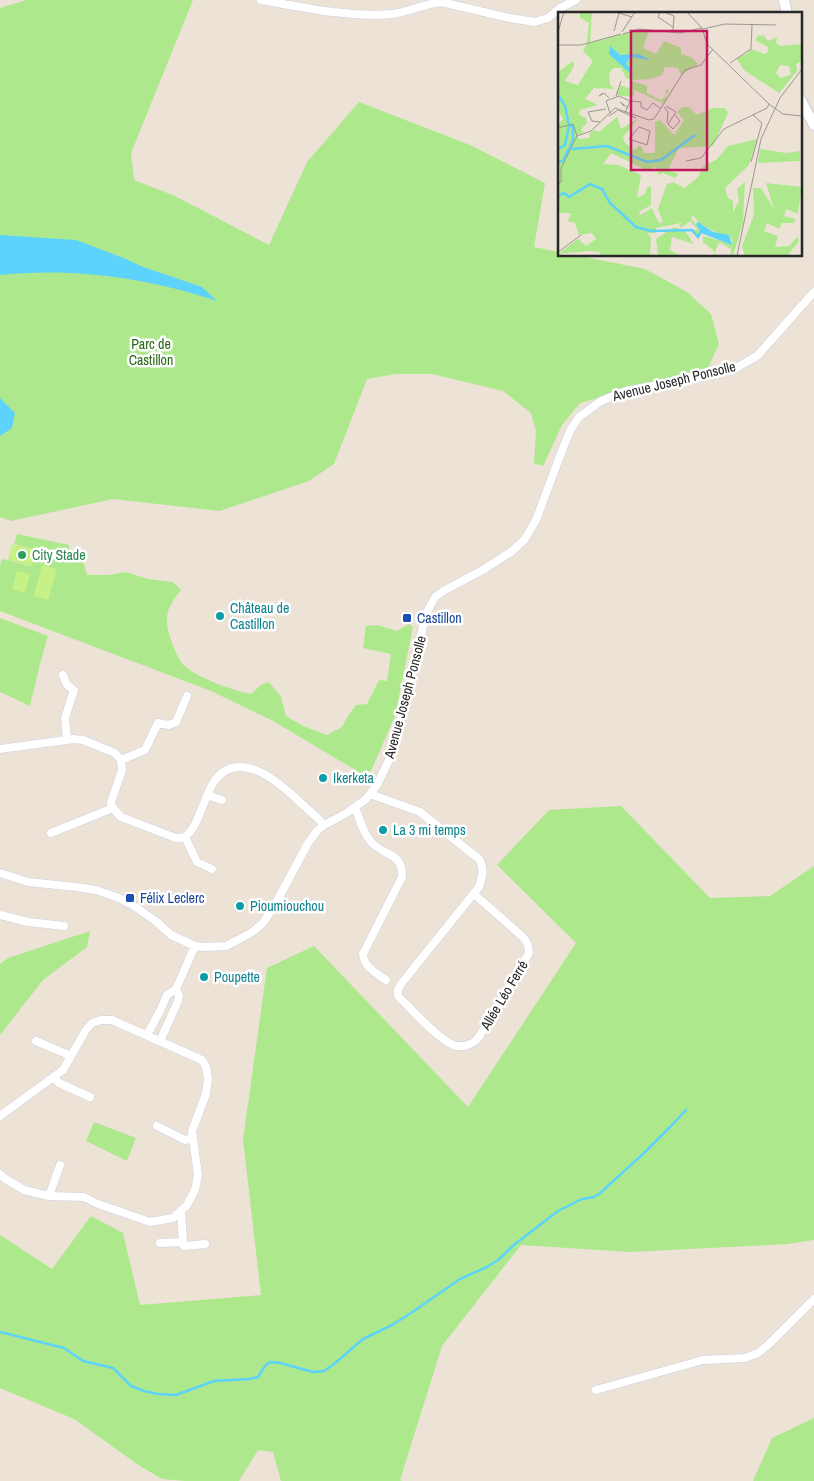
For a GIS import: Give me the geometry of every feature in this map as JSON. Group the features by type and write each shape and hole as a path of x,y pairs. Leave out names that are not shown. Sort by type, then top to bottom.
{"street":[{"path":"261,0 311,8 373,14 398,13 431,3 454,2 510,18 534,22 548,18 560,8 576,0"},
{"path":"802,103 814,125"},
{"name":"Avenue Joseph Ponsolle","path":"0,873 28,882 96,890 118,898 134,906 157,922 171,935 195,946 226,946 251,933 263,923 308,843 318,831 366,799 377,785 391,756 426,614 435,597 511,552 525,539 536,520 563,448 579,417 601,401 626,391 734,369 757,356 814,292"},
{"path":"63,675 67,685 74,690 65,718 67,740"},
{"path":"122,760 145,750 158,723 169,725 176,722 187,696"},
{"path":"0,748 67,740 83,740 116,753 122,760 122,770 111,802 113,808 121,817 176,838 185,837 192,831 214,781 223,772 236,768 250,768 281,784 324,826"},
{"name":"Allée Léo Ferré","path":"370,794 420,812 479,860 483,866 479,887 398,990 398,996 411,1009 445,1041 458,1047 473,1044 479,1037 529,953 528,945 524,938 474,894"},
{"path":"207,795 222,800"},
{"path":"355,807 365,833 372,843 396,858 402,866 402,877 363,954 364,961 368,966 386,980"},
{"path":"51,833 113,808"},
{"path":"185,837 197,862 212,869"},
{"path":"2,916 28,922 64,926"},
{"path":"147,1035 167,995 176,989 195,946"},
{"path":"160,1041 178,1001 179,996 176,989"},
{"path":"160,1011 171,1016"},
{"path":"0,1116 64,1070 86,1030 92,1023 100,1020 112,1020 147,1035 202,1060 206,1067 208,1078 206,1094 192,1131 198,1175 195,1190 187,1205 173,1218 150,1222 98,1204 84,1197 49,1196 24,1190 0,1174"},
{"path":"36,1041 72,1056"},
{"path":"54,1078 59,1083 90,1097"},
{"path":"157,1126 185,1140 193,1138"},
{"path":"49,1196 60,1165"},
{"path":"181,1211 184,1246 205,1244"},
{"path":"160,1243 183,1242"},
{"path":"596,1390 703,1360 745,1358 758,1353 814,1299"}],"green space":[{"name":"Parc de Castillon","path":"26,0 193,0 131,153 134,180 175,196 269,245 307,162 359,102 470,145 545,183 534,247 558,252 558,256 580,256 645,269 687,292 711,314 719,344 708,368 580,403 562,425 543,466 534,463 536,431 531,413 503,391 432,374 395,374 367,379 334,464 309,481 220,511 113,499 11,521 0,517 0,8"},
{"path":"17,534 69,545 69,549 81,553 87,575 108,575 126,572 148,579 173,582 181,590 168,611 168,631 180,660 186,667 213,682 251,694 261,685 269,682 281,697 286,716 303,726 327,735 342,727 356,705 367,704 379,680 387,681 391,654 363,648 366,626 377,625 397,631 409,624 413,627 395,716 371,771 362,774 273,721 211,691 0,611 0,565 2,559 31,566 36,550 14,544"},
{"name":"City Stade","path":"12,544 36,550 32,566 8,560"},
{"path":"42,565 57,569 48,600 34,596"},
{"path":"17,571 30,574 25,593 12,589"},
{"path":"0,618 48,636 30,706 0,692"},
{"path":"621,806 710,898 770,896 814,866 814,1240 787,1244 630,1252 521,1245 442,1346 400,1480 402,1481 281,1481 273,1452 258,1450 239,1481 162,1479 140,1466 74,1419 0,1388 0,1235 52,1269 91,1216 123,1233 140,1305 261,1295 243,1140 267,968 314,946 468,1107 576,943 497,865 549,810"},
{"path":"90,931 87,947 43,980 0,1035 0,964 8,958"},
{"path":"94,1122 136,1138 127,1161 86,1141"},
{"path":"814,1418 814,1481 753,1481 772,1438"}],"water":[{"path":"0,235 76,240 143,267 202,287 217,301 165,286 110,276 55,272 0,275"},
{"path":"0,398 15,413 12,428 0,436"}],"waterway":[{"path":"0,1332 64,1348 83,1361 113,1368 131,1386 158,1394 176,1395 214,1381 258,1377 270,1362 313,1372 324,1371 363,1339 392,1325 460,1279 498,1260 515,1244 558,1211 582,1199 599,1194 643,1154 686,1110"}],"place":[{"name":"City Stade","path":"22,555"},
{"name":"Château de Castillon","path":"220,616"},
{"name":"Castillon","path":"407,618"},
{"name":"Ikerketa","path":"323,778"},
{"name":"La 3 mi temps","path":"383,830"},
{"name":"Félix Leclerc","path":"130,898"},
{"name":"Pioumiouchou","path":"240,906"},
{"name":"Poupette","path":"204,977"}]}
